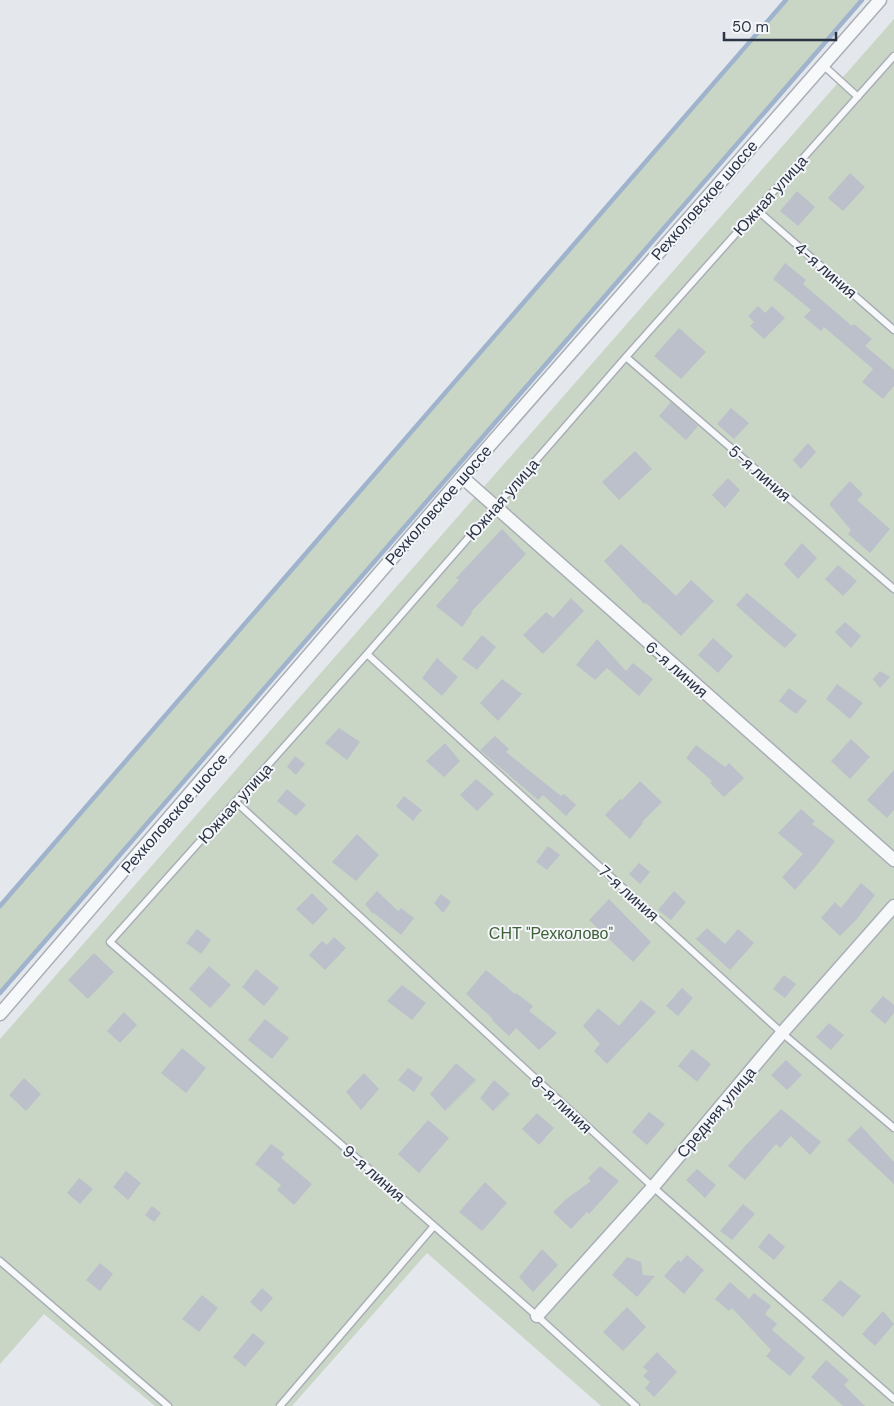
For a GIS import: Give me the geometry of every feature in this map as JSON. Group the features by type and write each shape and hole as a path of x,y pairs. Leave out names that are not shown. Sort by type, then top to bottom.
{"street":[{"name":"Рехколовское шоссе","path":"0,1014 462,477 880,0"},
{"name":"6-я линия","path":"462,477 494,508 894,860"},
{"name":"Средняя улица","path":"537,1316 653,1188 782,1033 894,906"}],"lane":[{"name":"Южная улица","path":"110,942 367,654 626,357 893,60"},
{"path":"823,65 858,97"},
{"name":"4-я линия","path":"757,210 894,330"},
{"name":"5-я линия","path":"626,357 894,589"},
{"name":"7-я линия","path":"367,654 782,1033 894,1128"},
{"name":"8-я линия","path":"236,802 653,1188 894,1399"},
{"name":"9-я линия","path":"110,942 537,1316 636,1406"},
{"path":"280,1406 434,1226"},
{"path":"0,1261 168,1406"}],"green space":[{"path":"786,0 862,0 0,993 0,906"},
{"name":"СНТ \"Рехколово\"","path":"894,19 894,1406 601,1406 427,1253 292,1406 155,1406 44,1314 0,1364 0,1039"}],"building":[{"path":"850,173 865,187 843,211 828,198"},
{"path":"797,191 815,207 798,226 780,211"},
{"path":"785,263 806,280 803,284 852,326 854,324 872,339 865,346 894,370 894,386 883,399 862,382 873,369 824,327 821,331 804,317 811,310 773,279"},
{"path":"758,306 765,313 772,306 785,318 764,339 750,326 754,322 748,316"},
{"path":"679,328 706,352 681,379 654,356"},
{"path":"671,402 698,426 686,440 659,416"},
{"path":"731,408 749,423 734,439 717,424"},
{"path":"808,443 816,452 801,469 793,460"},
{"path":"635,451 652,469 619,500 602,482"},
{"path":"728,478 740,490 725,508 712,495"},
{"path":"850,481 863,494 857,500 890,529 870,553 848,534 851,530 829,504"},
{"path":"502,529 526,554 471,612 462,627 436,606 459,580 456,578"},
{"path":"802,543 817,558 798,579 784,564"},
{"path":"621,544 676,596 691,580 714,601 681,636 646,603 644,604 604,561"},
{"path":"838,565 857,581 843,596 825,579"},
{"path":"747,593 797,635 785,648 736,605"},
{"path":"571,598 584,611 543,654 523,635 546,612 553,618"},
{"path":"845,622 861,636 851,648 835,632"},
{"path":"482,635 496,647 477,670 462,659"},
{"path":"713,638 733,656 718,673 698,655"},
{"path":"597,639 626,671 633,663 653,679 639,696 607,668 595,680 576,665"},
{"path":"437,658 458,677 442,696 422,678"},
{"path":"880,671 890,677 880,688 873,679"},
{"path":"502,679 522,694 498,721 480,703"},
{"path":"837,684 863,703 850,719 826,699"},
{"path":"789,688 807,701 796,714 779,701"},
{"path":"339,728 360,742 347,760 325,743"},
{"path":"495,736 509,749 506,752 561,796 564,794 576,805 566,816 543,795 538,800 480,750"},
{"path":"851,739 870,757 850,779 831,761"},
{"path":"445,743 460,761 444,777 426,761"},
{"path":"696,745 725,767 729,763 744,778 724,797 710,783 712,781 686,758"},
{"path":"295,756 305,764 296,775 287,767"},
{"path":"894,770 894,810 887,818 867,800"},
{"path":"476,779 494,794 477,811 460,795"},
{"path":"640,781 662,802 642,822 630,839 605,815"},
{"path":"287,789 306,805 296,816 277,801"},
{"path":"404,796 422,810 413,821 396,806"},
{"path":"801,809 815,821 812,824 835,841 795,890 782,877 803,854 778,833"},
{"path":"357,834 379,855 356,881 332,862"},
{"path":"548,846 560,855 547,870 536,862"},
{"path":"639,863 650,872 640,884 629,874"},
{"path":"861,883 875,895 856,920 840,936 821,918 835,902 841,908"},
{"path":"377,891 398,911 401,908 414,918 401,935 373,914 365,904"},
{"path":"674,891 686,902 671,920 658,910"},
{"path":"312,893 328,909 313,925 296,909"},
{"path":"441,894 451,902 443,913 434,903"},
{"path":"609,899 651,942 633,962 589,920"},
{"path":"707,928 725,944 738,929 754,943 730,970 696,939"},
{"path":"197,929 211,940 201,954 186,943"},
{"path":"334,937 346,948 325,970 309,955 322,941 327,945"},
{"path":"94,953 114,972 88,999 68,980"},
{"path":"209,966 231,985 210,1008 189,989"},
{"path":"256,969 279,988 264,1006 242,987"},
{"path":"486,970 533,1006 529,1011 557,1033 539,1050 516,1028 509,1036 466,994"},
{"path":"784,975 796,984 785,998 773,989"},
{"path":"402,985 426,1003 412,1020 387,1001"},
{"path":"682,988 693,998 678,1016 666,1006"},
{"path":"883,996 894,1005 894,1013 885,1024 870,1011"},
{"path":"641,1000 656,1012 607,1064 594,1051 600,1044 583,1026 598,1008 619,1026"},
{"path":"124,1012 137,1025 120,1043 107,1031"},
{"path":"265,1019 289,1038 272,1059 248,1040"},
{"path":"829,1023 844,1035 831,1050 816,1037"},
{"path":"182,1048 206,1068 186,1093 161,1073"},
{"path":"692,1049 711,1064 697,1082 678,1066"},
{"path":"786,1060 802,1075 787,1090 771,1075"},
{"path":"456,1063 476,1080 445,1111 430,1094"},
{"path":"408,1068 423,1078 414,1092 398,1080"},
{"path":"364,1073 379,1089 361,1110 346,1092"},
{"path":"24,1078 41,1094 26,1111 9,1095"},
{"path":"494,1080 510,1094 493,1111 480,1098"},
{"path":"781,1109 821,1142 810,1155 791,1136 780,1148 776,1144 745,1180 728,1166"},
{"path":"649,1112 665,1124 647,1145 632,1132"},
{"path":"537,1113 554,1128 539,1145 522,1129"},
{"path":"428,1120 449,1138 419,1173 398,1154"},
{"path":"861,1126 894,1162 894,1184 847,1140"},
{"path":"271,1144 285,1154 281,1158 312,1184 294,1205 277,1190 281,1185 255,1164"},
{"path":"600,1166 619,1181 589,1214 587,1212 571,1229 553,1212 565,1200 591,1181 588,1178"},
{"path":"697,1169 716,1185 705,1198 686,1180"},
{"path":"126,1171 141,1183 128,1200 113,1187"},
{"path":"79,1178 93,1189 80,1204 67,1193"},
{"path":"485,1182 507,1203 482,1231 459,1212"},
{"path":"743,1204 755,1214 732,1240 720,1231"},
{"path":"152,1206 161,1213 154,1222 145,1215"},
{"path":"769,1233 785,1247 774,1260 758,1247"},
{"path":"542,1249 558,1265 533,1292 519,1277"},
{"path":"687,1255 704,1270 684,1294 664,1276 678,1260 681,1262"},
{"path":"627,1257 641,1262 643,1275 655,1276 637,1297 612,1275"},
{"path":"100,1263 113,1274 100,1291 86,1280"},
{"path":"840,1280 861,1296 843,1317 822,1300"},
{"path":"730,1282 749,1299 754,1293 771,1306 765,1314 777,1324 772,1330 805,1358 790,1376 766,1356 771,1350 732,1308 729,1311 715,1299"},
{"path":"262,1288 273,1298 261,1312 250,1302"},
{"path":"202,1295 218,1308 199,1332 182,1319"},
{"path":"627,1307 646,1327 623,1351 603,1332"},
{"path":"883,1311 894,1324 875,1346 862,1334"},
{"path":"253,1333 265,1343 245,1367 233,1357"},
{"path":"657,1352 677,1372 654,1397 645,1388 650,1382 643,1376 648,1371 643,1367"},
{"path":"826,1360 849,1380 844,1385 865,1406 843,1406 811,1377"}],"waterway":[{"path":"0,906 786,0"},
{"path":"0,993 862,0"}]}
